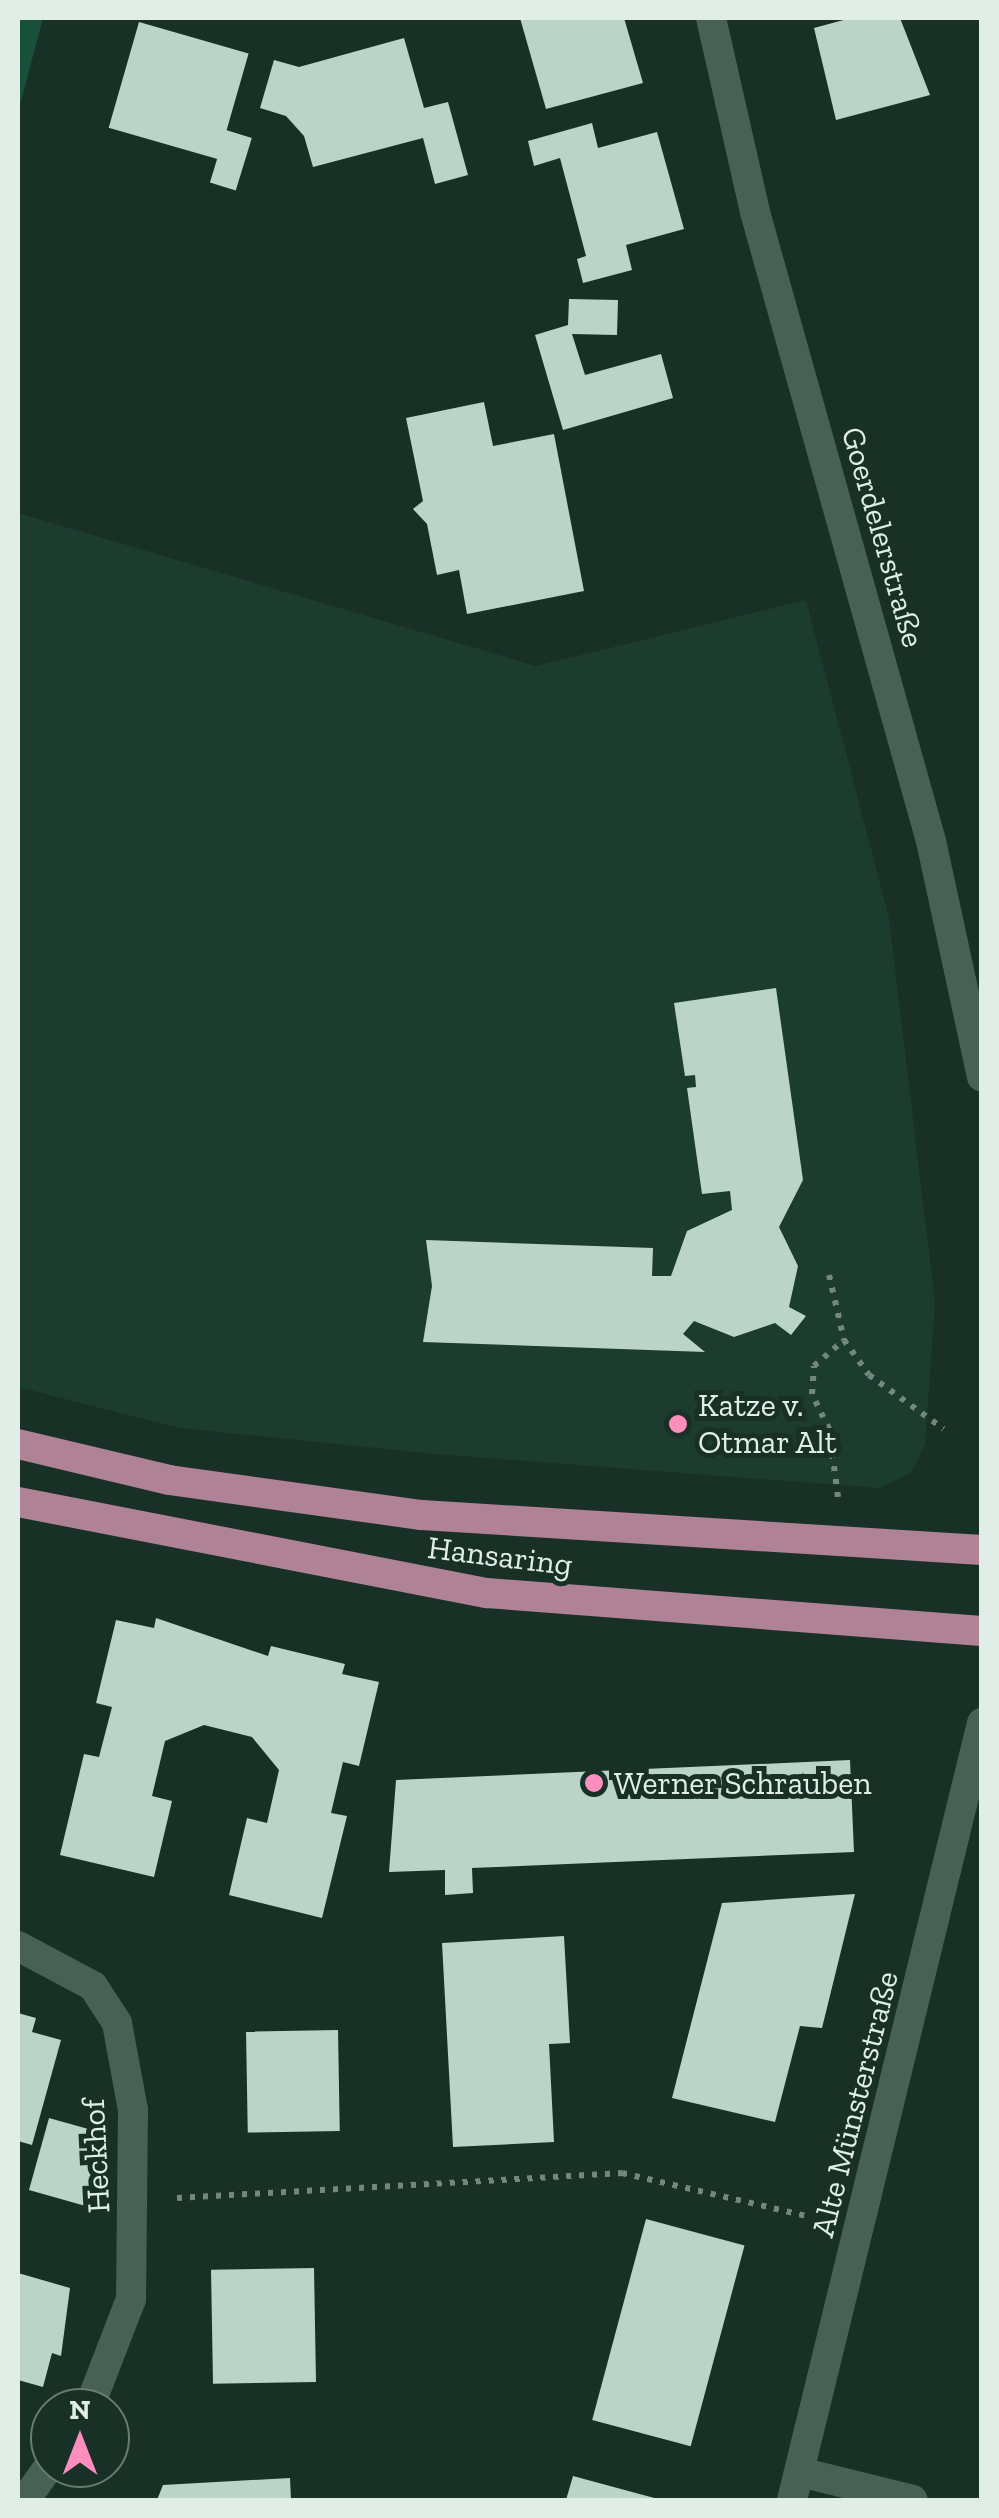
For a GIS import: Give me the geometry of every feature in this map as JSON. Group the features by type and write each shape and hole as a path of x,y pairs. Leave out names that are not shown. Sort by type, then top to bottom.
{"main road":[{"name":"Hansaring","path":"18,1444 169,1480 422,1515 982,1550"},
{"name":"Hansaring","path":"18,1502 487,1594 982,1631"}],"street":[{"name":"Goerdelerstraße","path":"712,18 720,80 978,1030 982,1077"},
{"name":"Alte Münsterstraße","path":"796,2486 982,1723"},
{"name":"Heckhof","path":"18,1946 93,1986 117,2022 136,2200 131,2299 97,2388"},
{"path":"796,2486 913,2500"}],"path":[{"path":"829,1275 844,1340 909,1413 944,1430"},
{"path":"838,1497 829,1428 812,1394 814,1366 844,1340"},
{"path":"136,2200 622,2174 807,2216"}],"shaded area":[{"path":"18,18 43,18 18,112"},
{"path":"18,513 536,666 806,600 889,918 935,1303 925,1444 911,1473 879,1488 435,1454 180,1428 18,1387"}],"building":[{"path":"520,18 624,18 643,83 546,109"},
{"path":"851,18 900,18 930,95 836,120 814,28"},
{"path":"139,22 249,53 218,159 109,128"},
{"path":"404,38 424,108 448,102 468,175 435,184 423,138 313,167 304,136 286,116 260,108 274,60 299,67"},
{"path":"592,123 598,148 657,132 684,229 626,245 632,270 583,283 577,259 586,256 560,158 534,166 528,141"},
{"path":"226,130 252,138 236,190 210,183"},
{"path":"569,299 618,300 617,335 572,334 585,375 661,354 673,398 563,430 535,335 568,325"},
{"path":"484,402 493,446 554,434 584,591 467,614 459,570 437,575 427,524 413,509 423,501 406,418"},
{"path":"776,988 803,1180 779,1227 798,1266 789,1307 806,1316 791,1335 775,1323 734,1337 694,1321 683,1334 705,1352 423,1342 432,1286 426,1240 653,1248 652,1276 671,1276 687,1231 732,1210 730,1191 702,1194 687,1088 696,1087 695,1075 685,1076 674,1003"},
{"path":"156,1618 268,1656 271,1646 345,1664 342,1674 379,1682 359,1766 343,1762 331,1813 347,1816 322,1918 229,1895 247,1818 267,1823 279,1770 252,1737 204,1725 165,1741 152,1796 172,1801 154,1877 60,1855 84,1754 99,1757 112,1707 96,1703 116,1620 154,1628"},
{"path":"850,1760 854,1852 472,1868 473,1893 445,1895 445,1870 389,1872 396,1780"},
{"path":"855,1894 822,2028 800,2026 775,2122 672,2098 722,1903"},
{"path":"564,1936 570,2043 549,2044 554,2142 453,2147 442,1943"},
{"path":"18,2013 36,2018 32,2032 61,2040 32,2145 18,2141"},
{"path":"338,2030 340,2131 248,2133 246,2032"},
{"path":"49,2118 99,2132 89,2207 29,2190"},
{"path":"646,2219 745,2245 691,2446 592,2420"},
{"path":"314,2268 316,2382 213,2384 211,2270"},
{"path":"18,2273 70,2288 61,2356 52,2353 43,2387 18,2380"},
{"path":"573,2476 658,2499 658,2500 566,2500"},
{"path":"290,2478 291,2500 157,2500 163,2485"}],"place":[{"name":"Katze v. Otmar Alt","path":"678,1424"},
{"name":"Werner Schrauben","path":"594,1783"}]}
